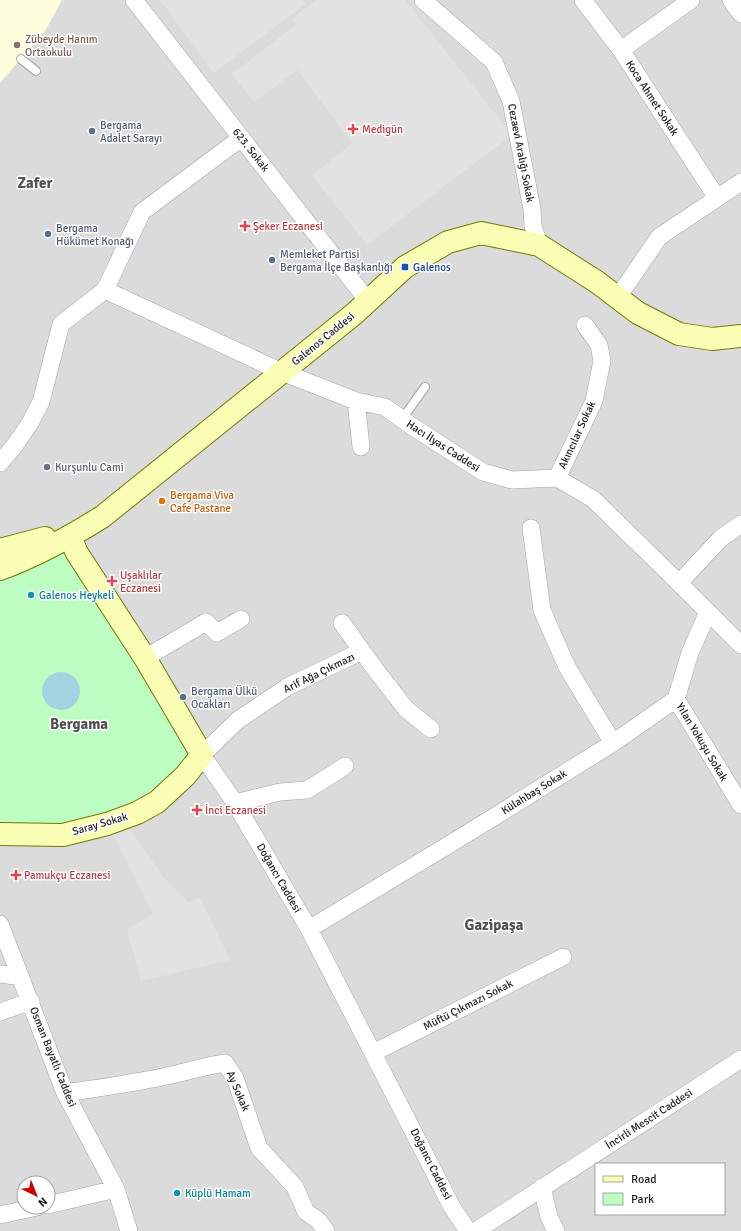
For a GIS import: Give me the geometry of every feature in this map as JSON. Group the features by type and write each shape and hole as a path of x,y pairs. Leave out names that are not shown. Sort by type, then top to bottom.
{"main road":[{"name":"Galenos Caddesi","path":"0,569 70,537 102,517 282,372 368,301 405,267 448,242 481,233 539,245 597,282 638,313 679,334 712,339 741,336"},
{"name":"Galenos Caddesi","path":"0,550 46,538 70,537"},
{"name":"Doğancı Caddesi","path":"70,537 77,553 145,658 202,755"},
{"name":"Saray Sokak","path":"0,834 63,834 107,824 137,813 157,802 185,776 202,755"}],"street":[{"name":"623. Sokak","path":"134,0 368,301"},
{"name":"Cezaevi Aralığı Sokak","path":"424,0 494,62 511,101 534,226 539,245"},
{"name":"Koca Ahmet Sokak","path":"583,0 621,50 717,198"},
{"path":"621,50 690,0"},
{"path":"731,0 741,14"},
{"path":"0,463 15,445 42,402 61,324 106,290 142,212 242,138"},
{"path":"618,297 659,237 741,182"},
{"name":"Hacı İlyas Caddesi","path":"106,290 282,372 356,401 385,406 402,419 483,472 512,480 557,478"},
{"name":"Akıncılar Sokak","path":"557,478 594,401 602,361 599,345 585,325"},
{"path":"356,401 361,447"},
{"path":"557,478 593,499 741,645"},
{"path":"679,583 721,538 741,524"},
{"path":"531,528 542,610 567,667 614,743"},
{"path":"676,698 690,653 708,612"},
{"path":"145,658 206,622 217,633 240,619"},
{"path":"342,623 406,709 431,728"},
{"name":"Arif Ağa Çıkmazı","path":"202,755 238,720 287,687 362,651"},
{"name":"Külahbaş Sokak","path":"309,929 614,743 676,698"},
{"name":"Yılan Yokuşu Sokak","path":"676,698 741,806"},
{"name":"Doğancı Caddesi","path":"202,755 235,803 309,929 452,1207 468,1231"},
{"path":"235,803 280,792 307,790 345,766"},
{"name":"Osman Bayatlı Caddesi","path":"0,924 31,1001 65,1093 116,1189 129,1231"},
{"name":"Müftü Çıkmazı Sokak","path":"373,1053 563,957"},
{"path":"0,974 21,977"},
{"path":"0,1012 31,1001"},
{"name":"İncirli Mescit Caddesi","path":"476,1231 741,1059"},
{"name":"Ay Sokak","path":"65,1093 164,1077 206,1065 225,1063 235,1078 260,1148 295,1187 306,1212 318,1220 326,1231"},
{"path":"542,1187 549,1217 556,1231"},
{"path":"56,1203 116,1189"},
{"path":"0,1215 16,1212"}],"lane":[{"path":"21,58 36,72"},
{"path":"402,419 425,387"}],"shaded area":[{"path":"0,0 741,0 741,1231 0,1231"},
{"name":"Zübeyde Hanım Ortaokulu","path":"0,0 62,0 45,31 0,83"},
{"path":"160,0 303,0 306,4 214,73"},
{"path":"316,0 405,0 512,135 367,245 312,175 353,143 297,70 254,102 232,74 296,25 292,19"},
{"path":"122,818 165,879 188,902 200,898 230,960 141,981 127,930 153,914 107,824"}],"green space":[{"path":"70,537 202,755 137,813 0,834 0,569"}],"water":[{"path":"61,672 71,675 77,681 80,691 77,701 71,707 61,710 51,707 45,701 42,691 45,681 51,675"}],"place":[{"name":"Zübeyde Hanım Ortaokulu","path":"17,45"},
{"name":"Medigün","path":"353,129"},
{"name":"Bergama Adalet Sarayı","path":"92,131"},
{"name":"Şeker Eczanesi","path":"245,226"},
{"name":"Bergama Hükümet Konağı","path":"48,234"},
{"name":"Memleket Partisi Bergama İlçe Başkanlığı","path":"272,260"},
{"name":"Galenos","path":"405,267"},
{"name":"Kurşunlu Cami","path":"47,467"},
{"name":"Bergama Viva Cafe Pastane","path":"162,501"},
{"name":"Uşaklılar Eczanesi","path":"112,581"},
{"name":"Galenos Heykeli","path":"31,595"},
{"name":"Bergama Ülkü Ocakları","path":"183,697"},
{"name":"İnci Eczanesi","path":"197,810"},
{"name":"Pamukçu Eczanesi","path":"16,875"},
{"name":"Küplü Hamam","path":"177,1193"}],"district":[{"name":"Zafer","path":"35,183"},
{"name":"Bergama","path":"79,724"},
{"name":"Gazipaşa","path":"494,925"}]}
